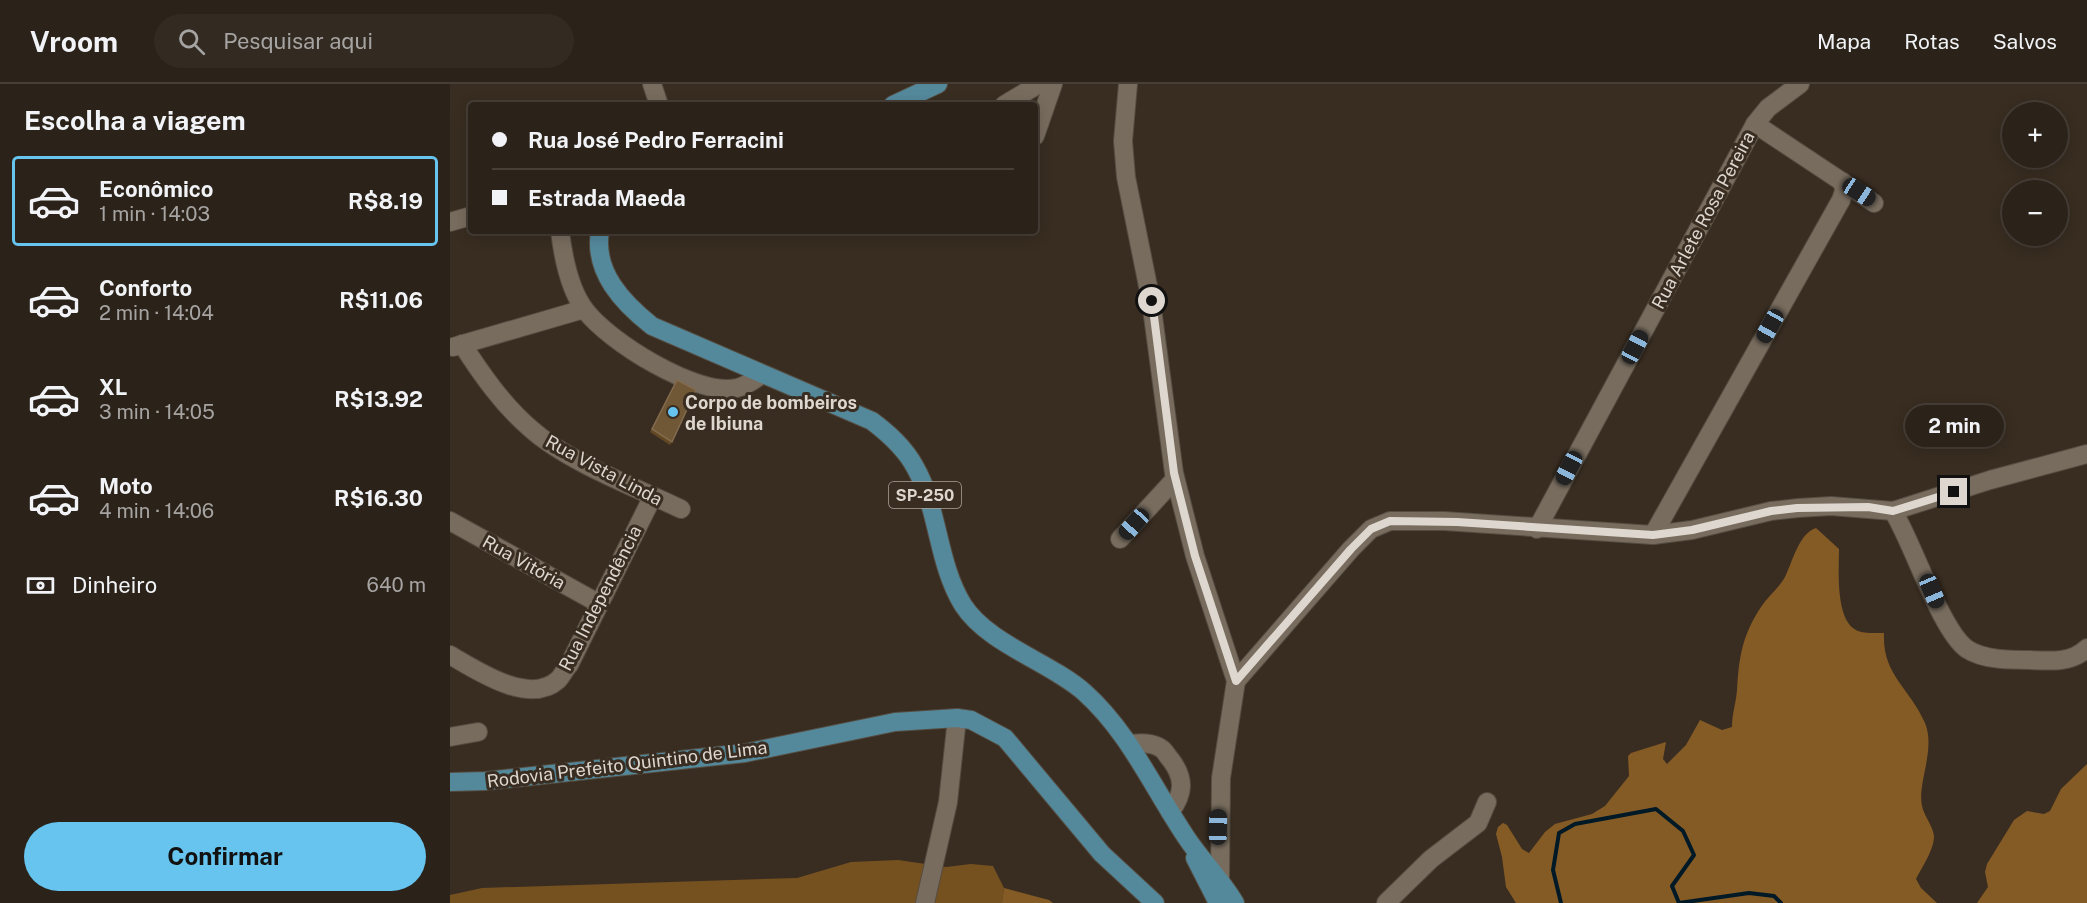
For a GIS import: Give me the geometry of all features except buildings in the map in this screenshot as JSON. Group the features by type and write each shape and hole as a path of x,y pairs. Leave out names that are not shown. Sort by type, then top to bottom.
{"main road":[{"path":"899,102 938,84"},
{"name":"SP-250","path":"600,234 602,263 614,288 629,308 652,326 872,421 897,441 916,467 946,564 963,605 988,631 1084,692 1129,744 1188,840 1218,903"},
{"name":"Rodovia Prefeito Quintino de Lima","path":"450,782 486,781 745,753 895,722 957,718 971,720 1005,738 1102,854 1155,903"},
{"name":"SP-250","path":"1188,840 1220,878 1235,903"}],"street":[{"path":"652,84 658,102"},
{"path":"1009,102 1039,84"},
{"path":"1038,127 1053,84"},
{"path":"1128,84 1123,141 1126,177 1152,301 1175,479 1195,556 1236,681 1221,778 1220,878"},
{"name":"Rua Arlete Rosa Pereira","path":"1537,529 1755,124 1768,108 1800,84"},
{"path":"1755,124 1874,203"},
{"path":"1653,535 1840,200 1844,191 1843,182"},
{"path":"450,222 468,217"},
{"path":"561,234 568,272 584,309 610,336 690,381 715,388 736,388 761,375"},
{"path":"456,346 584,309"},
{"name":"Rua Vista Linda","path":"456,346 502,401 532,431 569,453 681,509"},
{"path":"1236,681 1371,529 1390,521 1500,524 1537,529 1653,535 1692,530 1771,511 1797,508 1840,506 1893,511 2000,477 2087,454"},
{"path":"1120,539 1175,479"},
{"name":"Rua Independência","path":"450,655 515,687 536,689 557,681 569,665 653,496"},
{"path":"1893,511 1907,534 1941,612 1953,634 1968,650 1999,659 2059,661 2079,656 2087,648"},
{"name":"Rua Vitória","path":"450,521 598,603"},
{"path":"925,903 948,802 957,718"},
{"path":"450,737 478,732"},
{"path":"1129,744 1146,742 1163,749 1175,766 1183,786 1180,799 1170,812"},
{"path":"1386,903 1431,859 1478,823 1487,802"}],"shaded area":[{"path":"1816,528 1839,549 1839,581 1844,616 1856,630 1884,633 1887,660 1892,671 1925,723 1928,733 1928,755 1921,797 1923,810 1934,836 1930,853 1916,879 1921,888 1937,903 1516,903 1506,887 1496,834 1498,827 1503,823 1507,825 1522,849 1529,853 1545,832 1555,824 1592,814 1605,806 1629,776 1628,756 1631,753 1666,742 1663,759 1667,764 1686,745 1700,720 1722,730 1732,727 1740,657 1746,637 1764,603 1785,577 1801,542 1810,531"},
{"path":"2087,764 2087,903 1977,903 1988,887 1985,872 1987,864 2014,820 2027,811 2044,814 2050,811 2061,789"},
{"path":"898,860 946,867 971,864 993,866 1004,888 1002,903 450,903 450,895 482,888 797,878 851,862"},
{"path":"1004,888 1049,900 1053,903 1002,903"}],"waterway":[{"path":"1561,903 1553,870 1559,833 1575,824 1656,809 1683,831 1694,855 1672,886 1679,903 1749,893 1774,896 1781,903"}],"place":[{"name":"Corpo de bombeiros de Ibiuna","path":"673,412"}],"route":[{"path":"1152,301 1174,473 1183,514 1236,681 1351,549 1371,529 1390,521 1500,524 1537,529 1653,535 1692,530 1771,511 1797,508 1868,507 1893,511 1954,492"}]}
